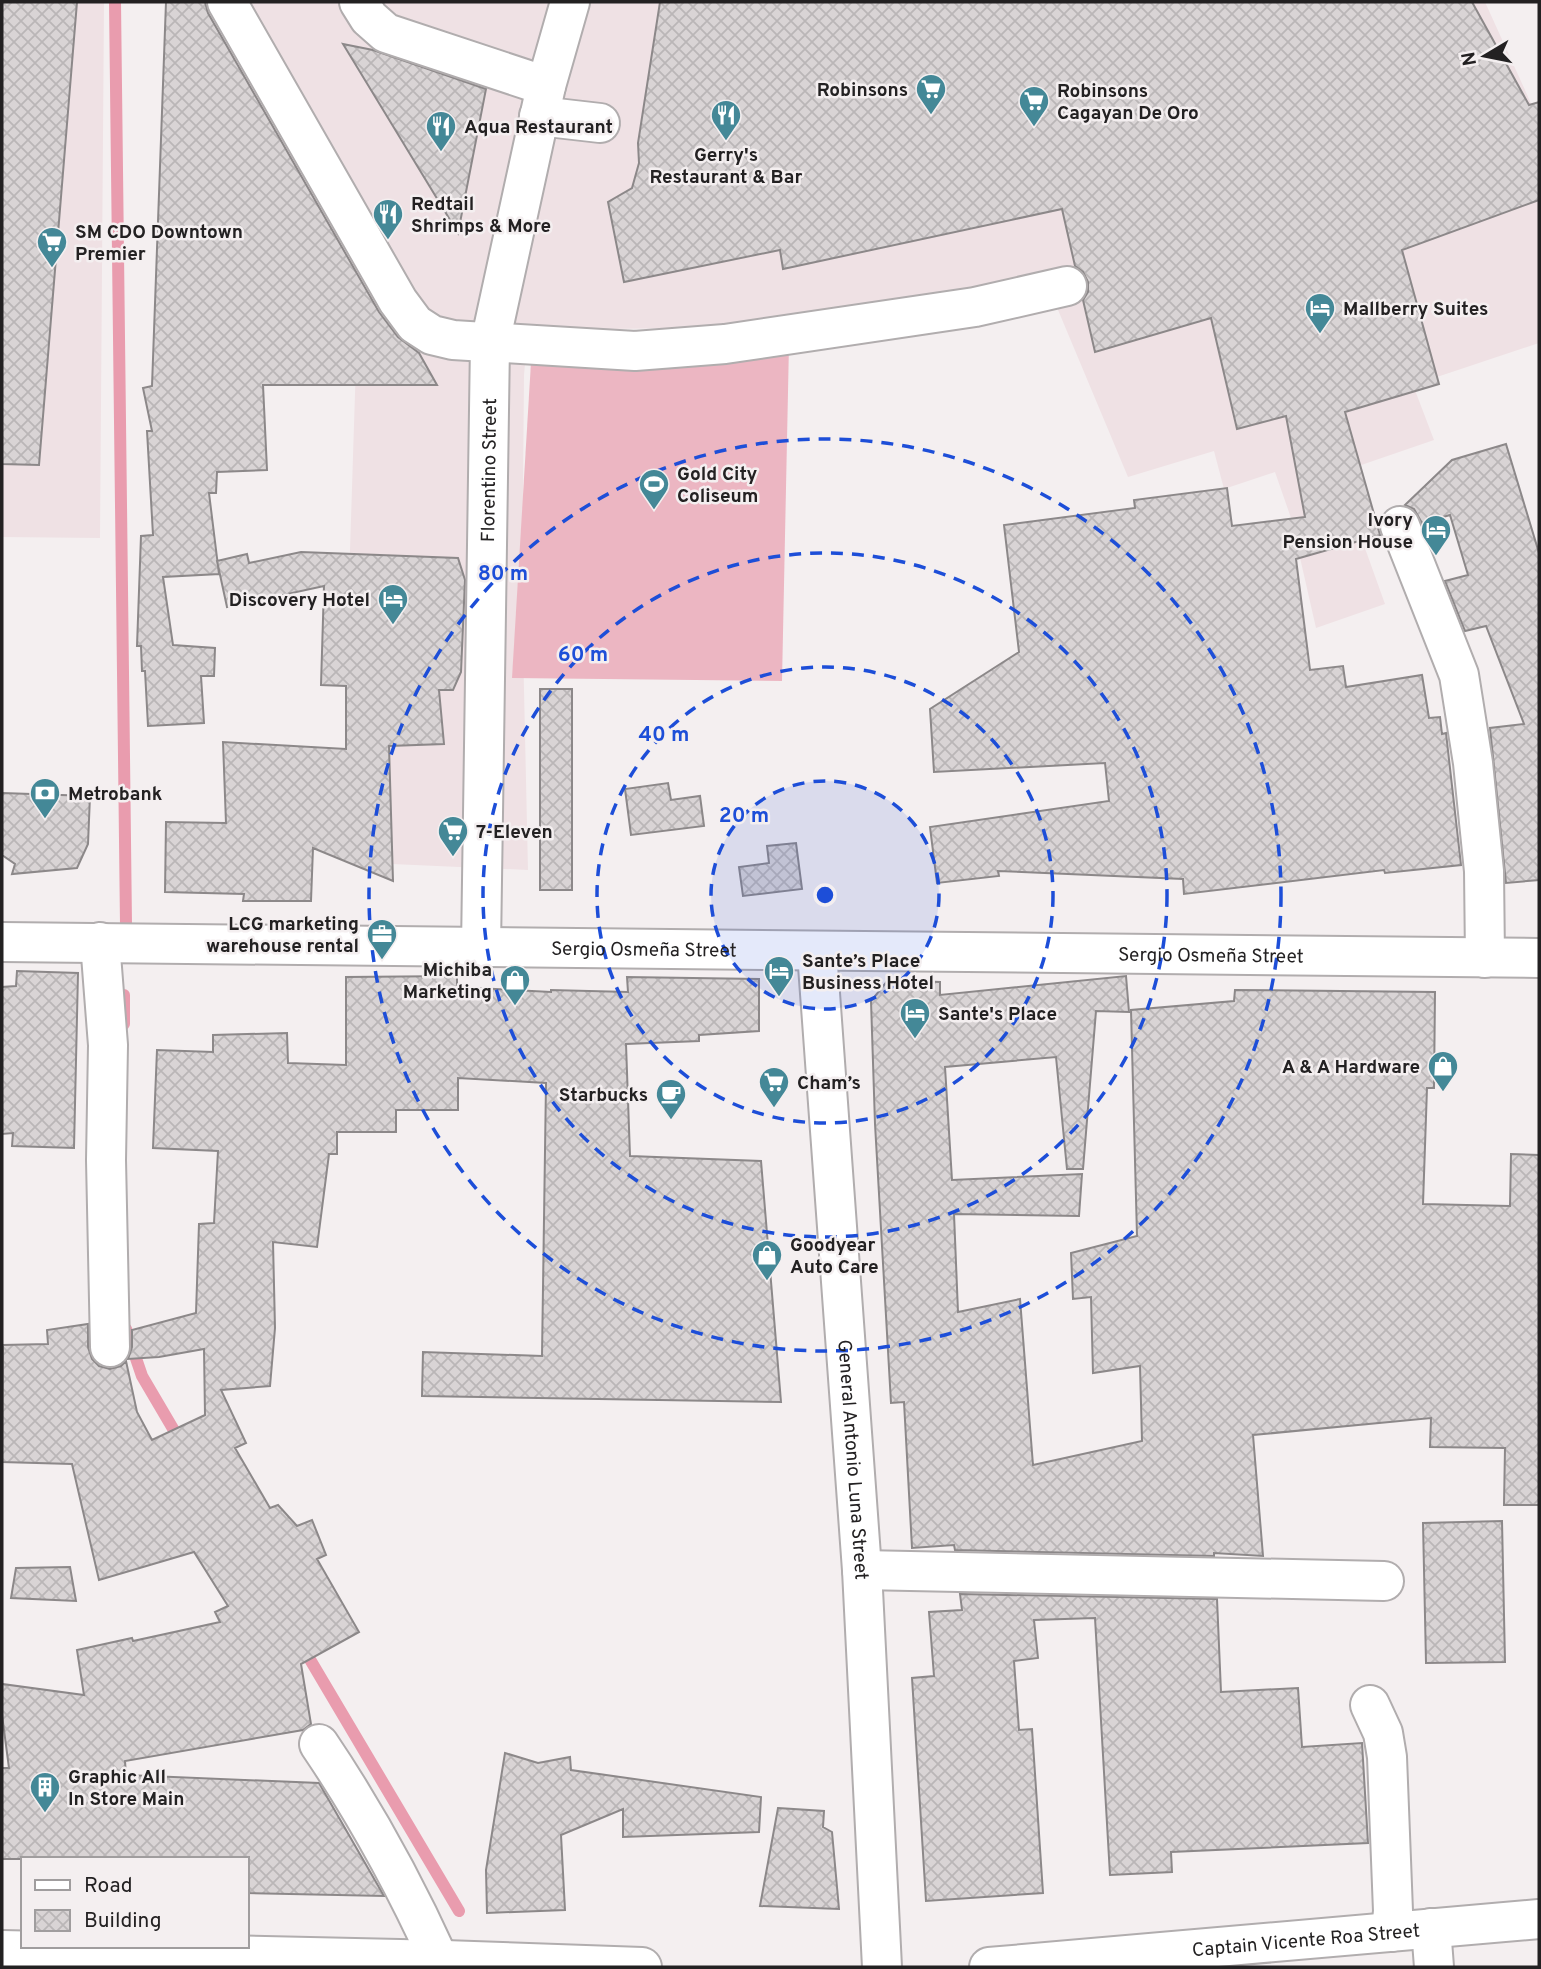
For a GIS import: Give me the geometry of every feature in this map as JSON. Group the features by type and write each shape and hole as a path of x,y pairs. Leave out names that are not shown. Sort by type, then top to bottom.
{"street":[{"path":"227,2 398,301 415,324 432,335 490,343 635,351 725,344 975,307 1067,286"},
{"path":"359,2 369,18 386,33 600,123"},
{"name":"Florentino Street","path":"481,948 490,343 543,101 570,2"},
{"path":"1400,526 1459,675 1473,763 1483,871 1485,958"},
{"name":"Sergio Osmeña Street","path":"2,942 1539,958"},
{"path":"100,942 108,1045 107,1312 110,1347"},
{"name":"General Antonio Luna Street","path":"817,952 862,1570 882,1967"},
{"path":"862,1570 1384,1581"},
{"path":"1367,1944 1393,1912 1387,1757 1383,1733 1370,1705"},
{"path":"319,1744 370,1826 417,1912 439,1960"},
{"name":"Captain Vicente Roa Street","path":"989,1967 1302,1953 1367,1944 1431,1928 1539,1919"},
{"path":"1431,1928 1434,1967"},
{"path":"2,1950 111,1960 439,1960 642,1967"}],"shaded area":[{"name":"SM CDO Downtown Premier","path":"2,2 104,2 100,538 2,537"},
{"path":"171,2 1485,2 1539,121 1539,343 1413,385 1434,440 1338,473 1385,604 1316,628 1291,518 1275,472 1224,489 1214,451 1128,477 1048,286 832,326 528,330 524,375 522,600 528,870 347,862 346,675 356,363 176,344"},
{"name":"Gold City Coliseum","path":"533,329 789,344 782,681 512,678"}],"building":[{"path":"2,2 77,2 39,465 2,464"},
{"path":"166,2 205,2 208,13 379,312 398,337 419,353 437,385 263,385 267,470 217,472 216,493 209,493 219,574 163,577 173,645 215,648 214,676 201,676 204,723 148,726 145,671 142,671 141,646 137,646 141,536 153,535 147,431 152,431 143,388 152,386"},
{"path":"660,2 1472,2 1529,105 1539,102 1539,200 1402,250 1439,384 1345,412 1380,535 1296,559 1310,670 1343,666 1346,687 1422,675 1429,718 1440,717 1442,734 1446,733 1461,865 1385,873 1384,870 1184,894 1183,879 998,871 999,876 937,883 930,827 1109,801 1105,763 934,772 930,709 1019,652 1004,525 1135,508 1134,500 1227,488 1232,526 1305,517 1286,416 1237,429 1211,318 1095,352 1083,300 1088,292 1088,282 1083,272 1075,266 1062,209 783,269 780,250 624,282 608,202 632,188 639,163 638,143"},
{"name":"Aqua Restaurant","path":"343,44 373,50 486,89 458,233"},
{"path":"1506,444 1539,553 1539,880 1506,883 1490,728 1524,724 1486,626 1465,631 1445,581 1468,575 1450,515 1422,523 1414,509 1405,505 1452,460"},
{"path":"301,552 458,558 465,580 461,672 453,690 439,690 444,744 389,746 393,881 313,848 311,901 243,901 244,894 165,892 166,822 226,823 223,742 346,749 346,686 321,685 324,586 227,607 217,561 247,554 249,563"},
{"path":"540,689 572,689 572,890 540,890"},
{"path":"668,783 671,800 700,796 704,826 631,835 625,789"},
{"name":"Metrobank","path":"2,793 90,796 88,844 77,868 12,874 15,864 2,855"},
{"path":"796,843 802,889 743,896 739,867 769,863 767,846"},
{"path":"17,971 78,973 74,1148 12,1146 13,1133 2,1134 2,987 16,986"},
{"path":"457,976 457,987 551,992 628,992 627,977 759,979 759,1031 699,1035 699,1041 626,1044 630,1156 761,1161 781,1402 422,1396 423,1352 542,1356 546,1083 458,1078 458,1110 396,1110 396,1132 337,1132 337,1154 329,1154 317,1247 273,1242 275,1328 270,1386 221,1390 246,1443 235,1448 270,1508 278,1505 297,1526 312,1520 326,1555 317,1559 359,1632 301,1664 311,1724 303,1730 125,1761 126,1775 319,1783 384,1896 248,1893 248,1857 2,1859 2,1768 9,1768 2,1715 2,1684 84,1695 77,1650 220,1622 215,1612 228,1606 194,1552 99,1580 72,1464 2,1462 3,1345 48,1344 47,1330 88,1324 88,1347 92,1359 99,1366 110,1369 121,1366 126,1361 137,1412 152,1440 205,1415 204,1349 128,1359 132,1347 132,1330 196,1313 199,1224 214,1223 218,1151 153,1148 157,1050 213,1052 213,1035 287,1033 288,1063 346,1065 346,977"},
{"path":"1126,976 1129,1012 1096,1011 1083,1169 1067,1169 1056,1057 945,1067 952,1180 1082,1174 1079,1216 954,1214 958,1312 1020,1299 1033,1465 1142,1441 1140,1366 1093,1373 1091,1297 1073,1299 1071,1253 1137,1236 1131,1010 1234,1001 1235,990 1435,992 1434,1088 1427,1088 1423,1204 1510,1206 1511,1154 1539,1155 1539,1505 1504,1505 1505,1448 1430,1447 1431,1418 1253,1435 1263,1556 955,1550 954,1545 912,1548 904,1402 891,1403 875,1124 871,1001 888,980 940,982 940,995"},
{"path":"1502,1521 1505,1662 1426,1663 1423,1523"},
{"path":"70,1567 76,1601 11,1598 16,1568"},
{"path":"960,1594 1217,1599 1221,1692 1298,1688 1302,1747 1362,1743 1368,1843 1171,1852 1172,1872 1110,1875 1095,1618 1034,1620 1038,1658 1014,1661 1019,1730 1032,1729 1043,1893 926,1901 912,1678 934,1676 929,1612 962,1610"},
{"path":"505,1753 538,1763 570,1757 571,1770 761,1797 759,1832 623,1837 623,1809 561,1835 565,1910 487,1913 486,1870"},
{"path":"778,1808 824,1811 823,1827 832,1832 839,1909 760,1906"}],"waterway":[{"path":"115,2 126,924"},
{"path":"124,995 124,1024"},
{"path":"126,1329 142,1376 182,1444"},
{"path":"302,1646 459,1911"}],"place":[{"name":"Robinsons","path":"931,116"},
{"name":"Robinsons Cagayan De Oro","path":"1034,128"},
{"name":"Gerry's Restaurant & Bar","path":"726,142"},
{"name":"Aqua Restaurant","path":"441,153"},
{"name":"Redtail Shrimps & More","path":"388,241"},
{"name":"SM CDO Downtown Premier","path":"52,269"},
{"name":"Mallberry Suites","path":"1320,335"},
{"name":"Gold City Coliseum","path":"654,511"},
{"name":"Ivory Pension House","path":"1436,557"},
{"name":"Discovery Hotel","path":"393,626"},
{"name":"Metrobank","path":"45,820"},
{"name":"7-Eleven","path":"453,858"},
{"name":"LCG marketing warehouse rental","path":"382,961"},
{"name":"Sante’s Place Business Hotel","path":"779,998"},
{"name":"Michiba Marketing","path":"515,1007"},
{"name":"Sante's Place","path":"915,1040"},
{"name":"A & A Hardware","path":"1443,1093"},
{"name":"Cham’s","path":"774,1109"},
{"name":"Starbucks","path":"671,1121"},
{"name":"Goodyear Auto Care","path":"767,1282"},
{"name":"Graphic All In Store Main","path":"45,1814"}]}
